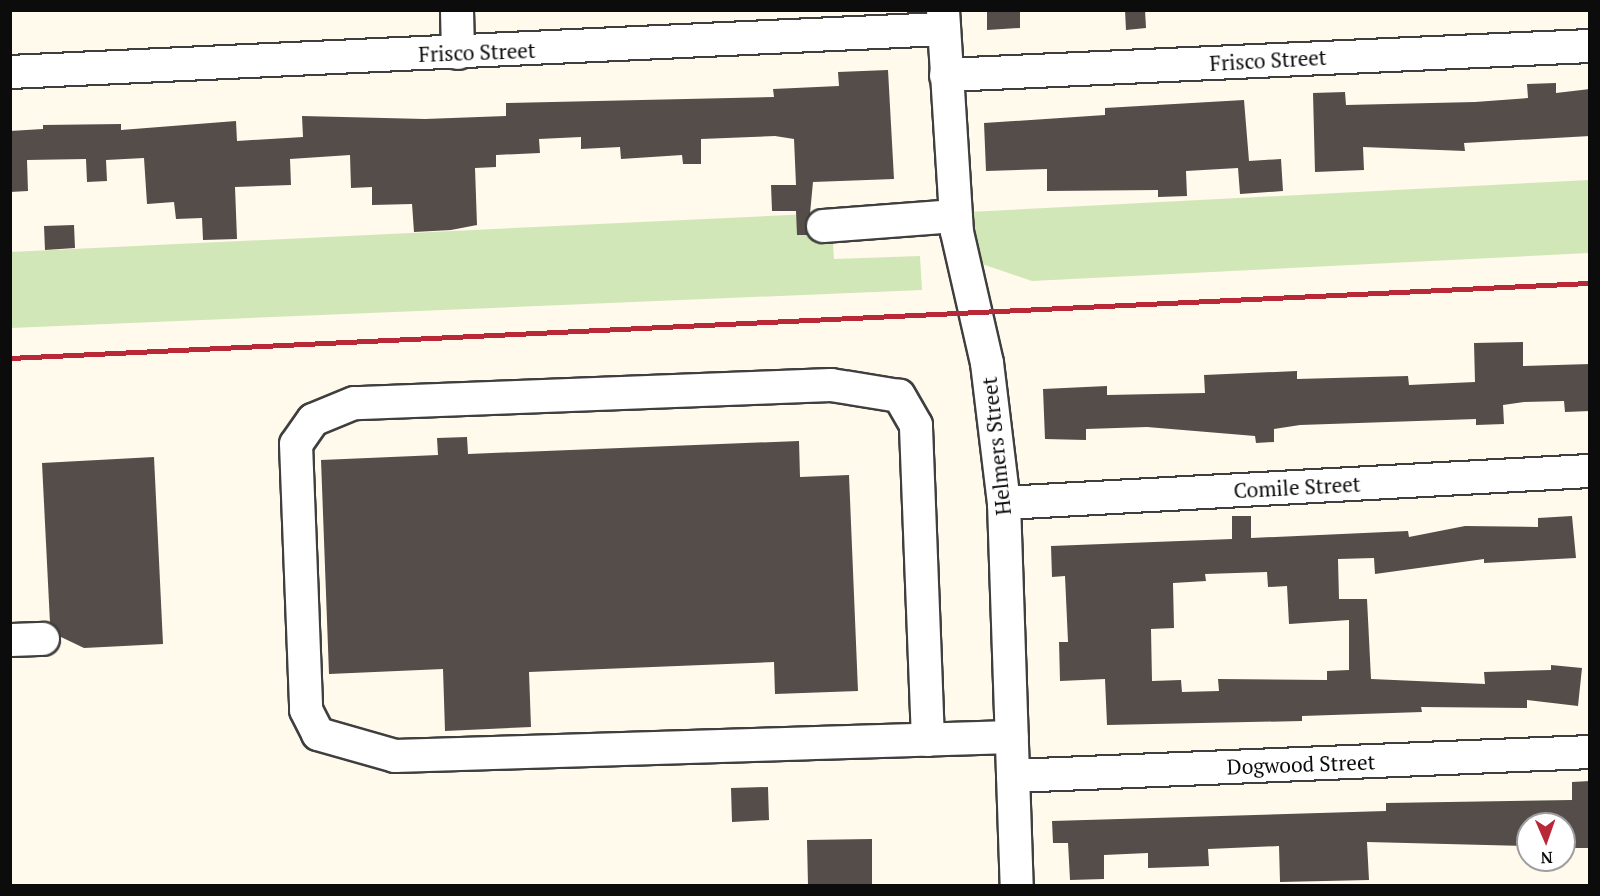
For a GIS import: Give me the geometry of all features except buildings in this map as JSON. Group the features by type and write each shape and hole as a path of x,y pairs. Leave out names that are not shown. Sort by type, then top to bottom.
{"street":[{"path":"457,10 459,53"},
{"name":"Frisco Street","path":"10,72 459,53 943,20"},
{"name":"Helmers Street","path":"943,20 956,216 987,363 1004,503 1017,885"},
{"name":"Frisco Street","path":"946,75 1590,46"},
{"path":"823,226 956,216"},
{"path":"928,740 916,425 899,396 831,385 354,403 313,420 297,444 306,710 318,734 395,756 928,740 1012,737"},
{"name":"Comile Street","path":"1004,503 1590,471"},
{"path":"10,640 43,639"},
{"name":"Dogwood Street","path":"1013,776 1590,752"}],"green space":[{"path":"1589,180 1589,253 1032,281 976,262 969,212"},
{"path":"811,214 833,243 834,259 920,256 922,290 11,328 10,252"}],"railway":[{"path":"10,358 1590,283"}]}
